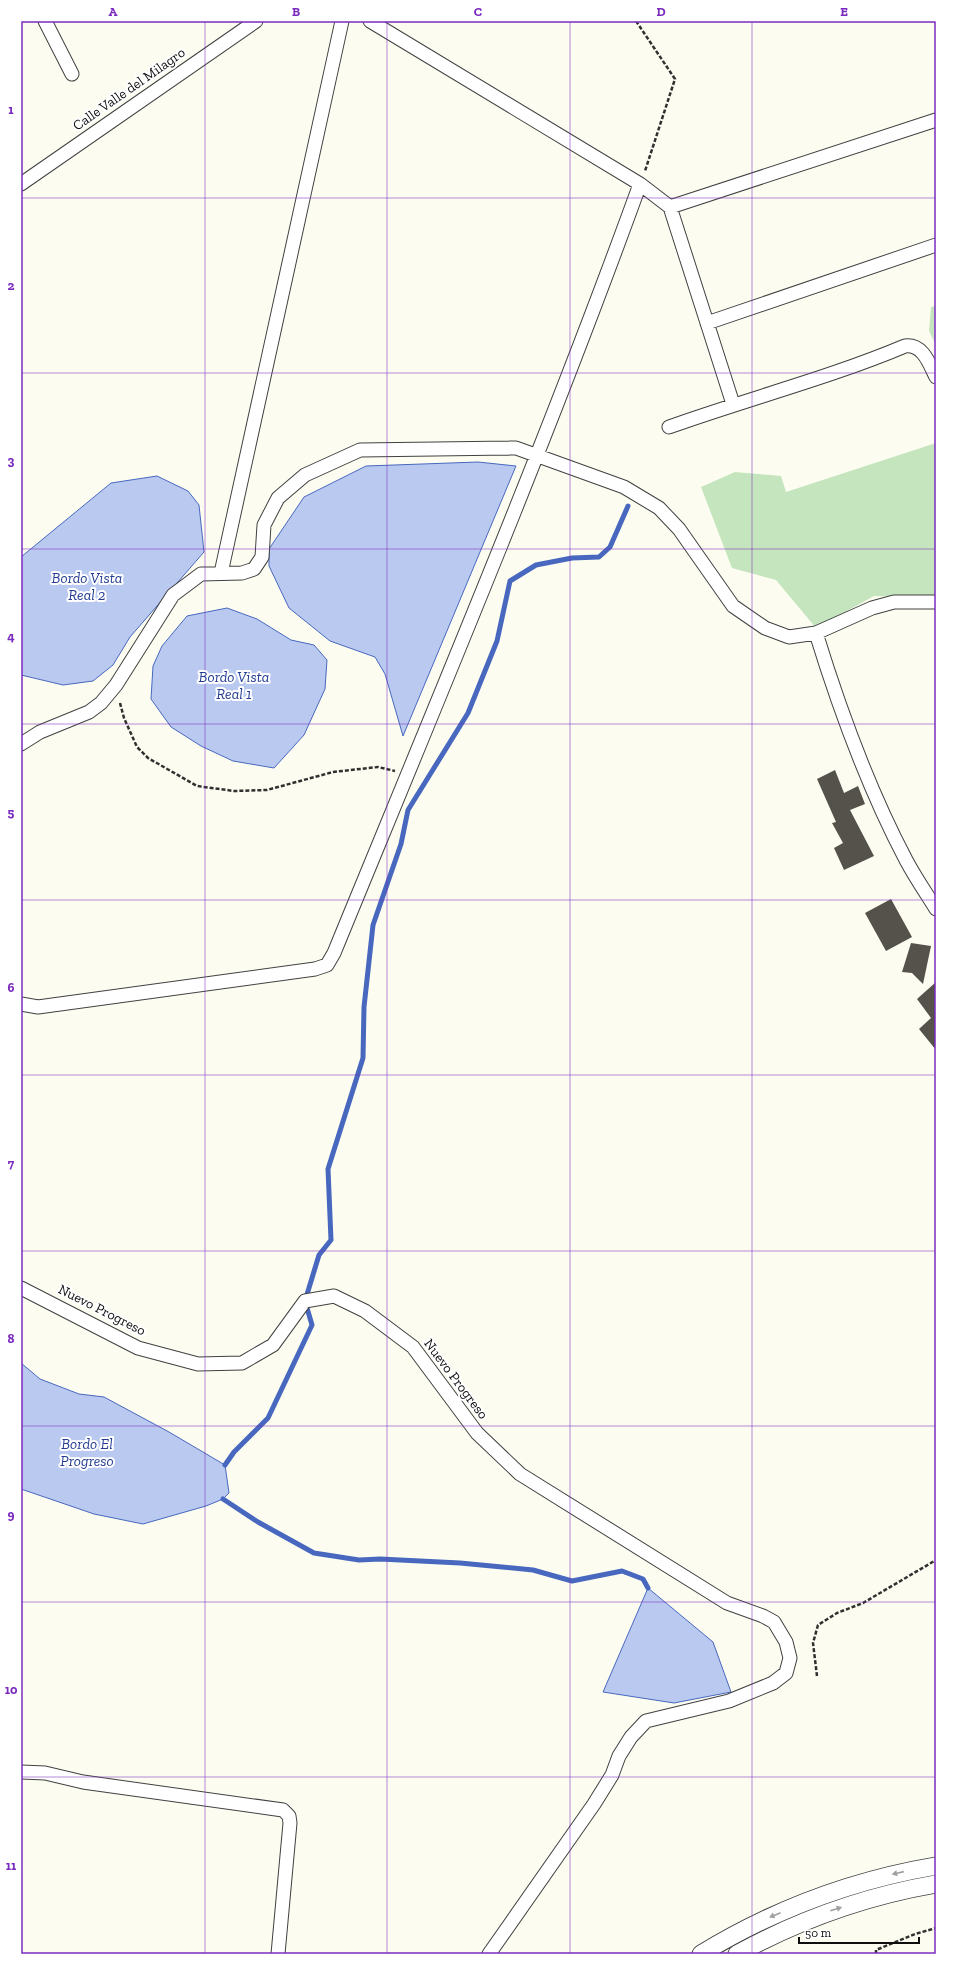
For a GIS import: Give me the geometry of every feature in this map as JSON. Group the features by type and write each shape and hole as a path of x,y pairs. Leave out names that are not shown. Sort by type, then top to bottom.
{"street":[{"path":"45,21 72,74"},
{"name":"Calle Valle del Milagro","path":"21,184 256,21"},
{"path":"221,573 342,21"},
{"path":"370,21 640,184 670,207 733,404"},
{"path":"670,207 936,120"},
{"path":"21,1004 38,1007 46,1006 315,969 327,965 334,953 538,456 590,323 640,184"},
{"path":"707,323 936,245"},
{"path":"669,427 733,404 811,380 905,346 914,345 919,348 936,377"},
{"path":"21,744 40,732 89,712 102,703 116,685 173,595 201,574 242,573 254,570 262,557 264,525 278,498 305,476 360,450 516,448 624,487 659,508 679,529 733,606 765,628 789,637 816,634 872,608 894,602 936,602"},
{"path":"816,634 831,683 879,805 907,860 936,910"},
{"name":"Nuevo Progreso","path":"21,1288 138,1348 198,1364 242,1363 273,1344 305,1301 334,1296 365,1311 413,1347 477,1433 520,1474 727,1603 763,1616 774,1622 786,1642 790,1658 786,1673 774,1683 729,1700 646,1721 631,1736 619,1756 612,1775 594,1804 489,1954"},
{"path":"21,1772 45,1773 83,1782 283,1810 289,1816 290,1823 278,1954"},
{"path":"701,1954 764,1919 825,1894 902,1872 936,1866"},
{"path":"737,1954 770,1935 829,1912 905,1889 936,1884"}],"path":[{"path":"636,21 676,79 640,184"},
{"path":"116,685 124,718 137,747 148,758 198,786 234,791 267,790 333,772 378,767 392,769"},
{"path":"817,1676 813,1643 818,1625 837,1613 863,1603 936,1560"},
{"path":"876,1954 876,1950 915,1934 936,1928"}],"green space":[{"path":"936,306 936,345 929,331 931,307"},
{"path":"936,443 936,598 874,596 816,628 776,580 732,568 701,487 735,472 781,476 786,492"}],"water":[{"path":"478,462 516,466 403,736 385,674 375,657 330,641 289,608 269,566 269,549 304,497 366,466"},
{"name":"Bordo Vista Real 2","path":"157,476 188,491 199,505 204,552 130,637 113,665 93,681 63,685 21,675 21,557 111,483"},
{"name":"Bordo Vista Real 1","path":"227,608 257,619 291,640 314,645 327,660 325,689 304,735 274,768 233,761 201,746 171,727 151,699 153,666 162,646 187,616"},
{"name":"Bordo El Progreso","path":"21,1363 40,1379 79,1394 104,1397 169,1432 225,1465 229,1493 223,1499 206,1506 143,1524 94,1514 21,1489"},
{"path":"648,1588 713,1642 731,1692 674,1703 603,1692"}],"building":[{"path":"835,770 844,793 858,786 865,804 850,810 874,856 844,870 834,848 843,843 832,823 836,822 817,779"},
{"path":"891,899 912,937 886,951 865,913"},
{"path":"911,943 931,946 923,984 912,973 902,972"},
{"path":"936,982 936,1050 919,1029 931,1018 917,999"}],"waterway":[{"path":"225,1465 234,1452 268,1418 312,1325 305,1301 319,1255 331,1240 328,1169 363,1058 364,1007 373,925 401,844 408,810 468,713 497,641 510,581 536,565 572,558 599,557 610,547 628,506"},
{"path":"223,1499 258,1522 314,1553 359,1560 380,1559 460,1563 533,1570 572,1581 622,1571 643,1579 648,1588"}]}
